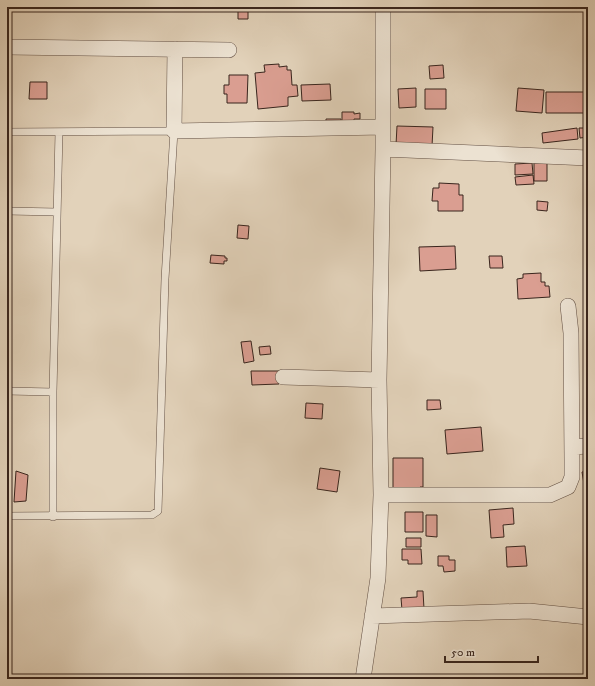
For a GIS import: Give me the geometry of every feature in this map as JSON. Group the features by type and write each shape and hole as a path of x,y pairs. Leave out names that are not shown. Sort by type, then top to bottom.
{"street":[{"path":"363,679 378,578 381,495 379,380 383,149 383,7"},
{"path":"7,47 228,50"},
{"path":"175,49 174,131 383,127"},
{"path":"383,149 588,158"},
{"path":"381,495 550,495 568,487 572,477 571,333 568,306"},
{"path":"283,377 379,380"},
{"path":"572,447 588,446"},
{"path":"372,616 529,612 588,616"}],"lane":[{"path":"7,132 174,131 165,279 158,511 152,515 53,517 7,516"},
{"path":"53,517 53,392 59,132"},
{"path":"7,211 57,212"},
{"path":"7,391 53,392"}],"building":[{"path":"238,7 248,7 248,19 238,19"},
{"path":"279,64 279,67 287,66 287,70 291,70 292,85 297,85 298,96 288,97 288,106 258,109 255,73 265,72 264,65"},
{"path":"443,65 444,78 430,79 429,66"},
{"path":"229,75 248,75 247,103 227,103 227,94 224,94 224,85 229,85"},
{"path":"30,82 47,82 47,99 29,99"},
{"path":"330,84 331,100 302,101 301,85"},
{"path":"416,88 416,107 399,108 398,89"},
{"path":"518,88 544,90 542,113 516,111"},
{"path":"425,89 446,89 446,109 425,109"},
{"path":"546,92 585,92 585,113 546,113"},
{"path":"342,112 354,112 354,114 360,113 360,119 354,119 354,124 342,124"},
{"path":"326,119 341,119 341,124 326,124"},
{"path":"397,126 433,127 432,146 396,145"},
{"path":"577,128 578,139 543,143 542,133"},
{"path":"579,128 588,128 588,137 580,138"},
{"path":"532,163 533,174 515,175 515,164"},
{"path":"534,163 547,163 547,181 534,181"},
{"path":"533,175 534,184 516,185 515,177"},
{"path":"439,183 459,184 459,195 463,195 463,211 438,211 438,201 432,201 433,188 439,188"},
{"path":"537,201 548,202 547,211 537,210"},
{"path":"238,225 249,226 248,239 237,238"},
{"path":"455,246 456,269 420,271 419,247"},
{"path":"211,255 225,256 227,261 224,261 224,264 210,263"},
{"path":"489,256 502,256 503,268 490,268"},
{"path":"541,273 541,282 545,282 545,286 549,286 550,297 518,299 517,279 523,278 523,274"},
{"path":"251,341 254,361 244,363 241,342"},
{"path":"270,346 271,354 260,355 259,347"},
{"path":"251,371 279,371 279,384 252,385"},
{"path":"427,400 440,400 441,409 427,410"},
{"path":"306,403 323,404 322,419 305,418"},
{"path":"481,427 483,451 447,454 445,430"},
{"path":"393,458 423,458 423,487 420,487 420,493 393,494"},
{"path":"320,468 340,471 337,492 317,489"},
{"path":"16,471 28,475 26,501 14,502"},
{"path":"588,471 588,496 586,496 582,472"},
{"path":"513,508 514,524 503,525 504,537 491,538 489,510"},
{"path":"405,512 423,512 423,532 405,532"},
{"path":"426,515 437,515 437,537 426,536"},
{"path":"406,538 421,538 421,547 406,547"},
{"path":"525,546 527,566 507,567 506,547"},
{"path":"402,549 421,549 422,564 408,564 408,560 402,560"},
{"path":"438,556 449,556 449,560 455,560 455,571 444,572 443,566 438,566"},
{"path":"417,591 423,591 424,609 402,610 401,598 417,597"}]}
